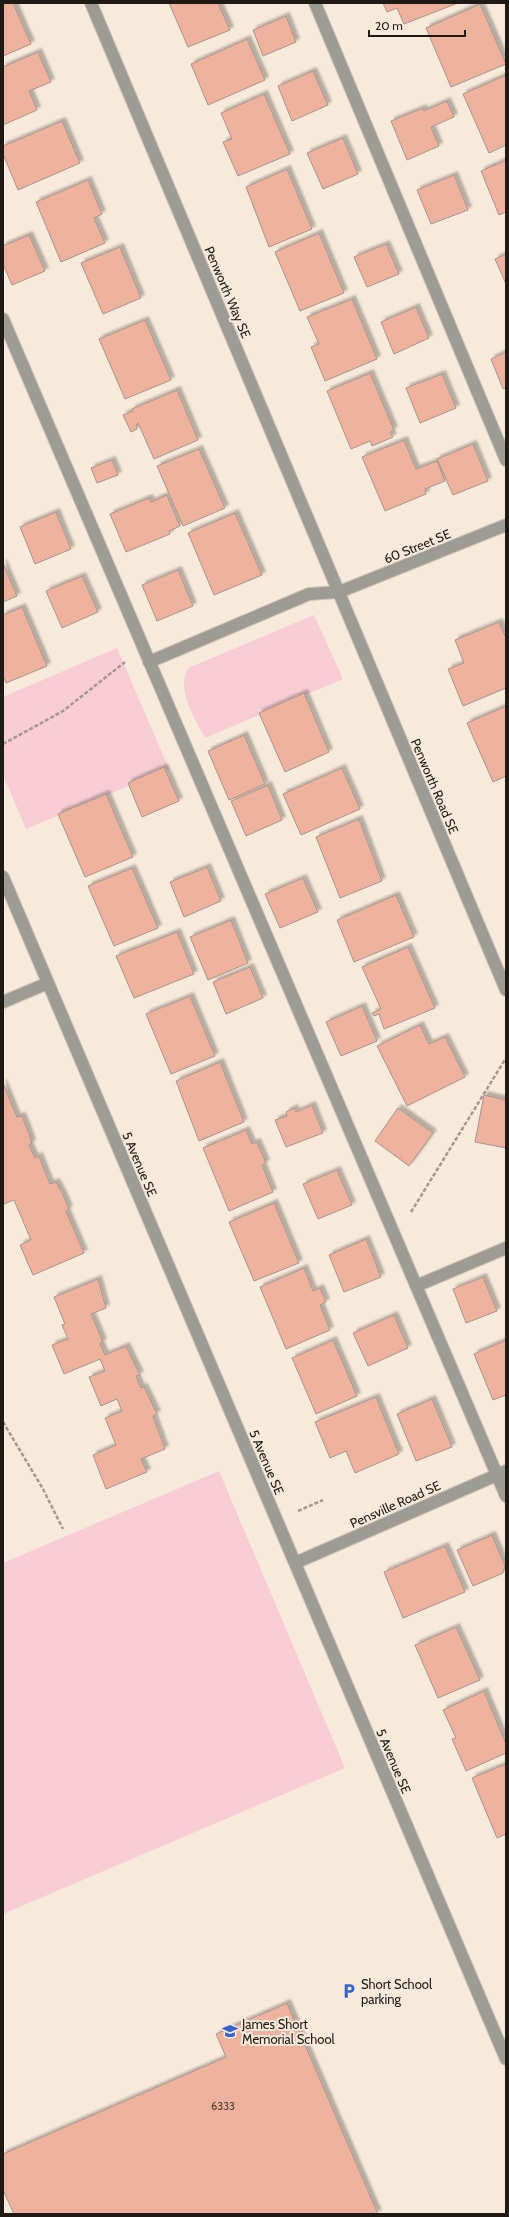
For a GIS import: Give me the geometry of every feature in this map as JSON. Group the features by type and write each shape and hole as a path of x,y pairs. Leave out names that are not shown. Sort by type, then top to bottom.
{"street":[{"name":"Penworth Way SE","path":"91,3 339,592"},
{"path":"315,3 506,460"},
{"path":"3,319 416,1286 501,1473 506,1496"},
{"name":"60 Street SE","path":"149,662 309,594 339,592 506,524"},
{"name":"Penworth Road SE","path":"339,592 506,990"},
{"name":"5 Avenue SE","path":"3,877 506,2059"},
{"path":"3,1002 48,983"},
{"path":"416,1286 506,1248"},
{"name":"Pensville Road SE","path":"295,1563 501,1473"}],"path":[{"path":"3,744 63,712 124,662 149,662"},
{"path":"392,1229 408,1216 506,1058"},
{"path":"3,1422 43,1489 63,1529"}],"shaded area":[{"path":"314,615 343,679 205,738 185,694 185,677 188,668"},
{"path":"117,648 169,769 26,829 3,775 3,697"},
{"path":"219,1471 345,1768 3,1914 3,1563"}],"building":[{"path":"3,3 13,3 31,44 3,56"},
{"path":"169,3 218,3 230,30 188,47"},
{"path":"383,3 458,3 404,24 397,8 387,12"},
{"path":"480,4 506,64 451,87 426,28"},
{"path":"286,16 296,42 263,56 253,30"},
{"path":"247,39 265,80 208,105 191,64"},
{"path":"38,52 51,82 29,91 37,110 3,125 3,67"},
{"path":"313,71 328,105 292,121 278,86"},
{"path":"506,75 506,145 489,153 463,94"},
{"path":"264,94 290,154 238,176 223,142 232,139 221,113"},
{"path":"447,101 454,117 431,127 439,146 407,160 391,121 423,108 424,111"},
{"path":"62,121 80,163 18,190 3,154 3,146"},
{"path":"343,138 358,174 323,189 307,153"},
{"path":"506,160 506,212 499,215 481,171"},
{"path":"287,169 312,229 269,247 246,187"},
{"path":"454,175 468,210 431,224 417,190"},
{"path":"88,180 102,214 94,218 105,243 61,262 36,202"},
{"path":"319,233 344,293 300,311 275,252"},
{"path":"29,235 45,271 12,285 3,264 3,246"},
{"path":"386,244 399,274 367,287 354,257"},
{"path":"120,247 141,298 103,314 81,263"},
{"path":"506,254 506,284 495,259"},
{"path":"352,299 377,359 325,381 311,347 319,344 307,317"},
{"path":"416,307 429,338 394,354 381,322"},
{"path":"145,320 171,380 125,399 99,339"},
{"path":"506,352 506,388 503,389 491,359"},
{"path":"370,373 394,430 390,432 393,437 372,446 370,441 351,449 327,391"},
{"path":"442,374 456,408 420,423 406,388"},
{"path":"177,390 198,440 154,459 138,423 136,425 137,429 131,432 123,415 133,411 132,409"},
{"path":"404,440 416,469 437,461 445,481 425,489 426,494 385,511 362,457"},
{"path":"473,444 488,481 453,495 437,459"},
{"path":"199,449 225,508 183,526 157,466"},
{"path":"112,460 118,475 97,483 91,468"},
{"path":"167,495 180,526 169,531 170,534 126,552 110,514 149,498 151,502"},
{"path":"56,512 71,549 35,564 20,527"},
{"path":"235,513 262,575 214,595 188,533"},
{"path":"3,563 17,596 3,602"},
{"path":"178,570 193,606 157,621 142,585"},
{"path":"82,576 98,612 62,628 46,591"},
{"path":"22,607 47,666 6,683 3,675 3,615"},
{"path":"499,622 506,638 506,688 463,706 448,669 464,663 455,640"},
{"path":"304,693 329,752 285,772 259,713"},
{"path":"506,706 506,776 493,782 467,723"},
{"path":"244,735 265,784 229,800 208,751"},
{"path":"164,767 179,801 142,817 128,783"},
{"path":"342,768 360,809 301,835 283,794"},
{"path":"268,785 282,820 246,836 231,801"},
{"path":"106,794 133,857 85,877 58,814"},
{"path":"359,819 382,881 340,898 316,837"},
{"path":"207,867 221,901 184,917 170,882"},
{"path":"132,868 158,928 114,946 88,886"},
{"path":"303,878 318,912 280,928 265,894"},
{"path":"396,895 414,937 354,962 337,920"},
{"path":"231,920 248,963 208,980 190,937"},
{"path":"177,932 194,974 134,998 116,956"},
{"path":"408,947 435,1008 384,1029 379,1014 374,1016 372,1013 381,1009 362,967"},
{"path":"250,967 263,998 226,1014 213,982"},
{"path":"190,996 215,1056 171,1074 146,1014"},
{"path":"362,1006 377,1041 341,1056 326,1022"},
{"path":"420,1025 429,1044 445,1037 465,1077 407,1106 377,1046"},
{"path":"220,1062 244,1122 199,1141 176,1081"},
{"path":"3,1083 17,1117 22,1116 32,1143 29,1145 35,1158 39,1156 50,1184 56,1182 63,1195 69,1209 66,1211 84,1253 33,1275 20,1245 31,1240 14,1200 4,1204 3,1201"},
{"path":"484,1095 506,1100 506,1148 475,1142"},
{"path":"312,1105 323,1133 286,1147 275,1120 287,1116 286,1112 294,1108 296,1112"},
{"path":"398,1108 433,1133 409,1166 375,1141"},
{"path":"246,1130 252,1144 257,1142 266,1163 262,1165 273,1192 229,1211 203,1148"},
{"path":"337,1170 352,1205 318,1219 303,1184"},
{"path":"274,1203 299,1263 254,1281 229,1222"},
{"path":"366,1239 381,1277 344,1292 329,1255"},
{"path":"304,1268 313,1291 320,1288 326,1302 320,1305 330,1330 286,1349 260,1287"},
{"path":"483,1277 497,1311 466,1323 453,1289"},
{"path":"98,1279 106,1308 91,1314 103,1342 100,1343 105,1355 126,1346 140,1375 136,1376 141,1388 144,1387 157,1414 153,1416 165,1449 141,1459 147,1472 106,1489 93,1455 116,1445 105,1418 122,1411 117,1399 101,1406 89,1377 105,1371 100,1359 64,1374 52,1345 68,1339 62,1325 65,1324 54,1297"},
{"path":"394,1315 408,1348 368,1366 353,1333"},
{"path":"333,1340 357,1396 316,1414 292,1358"},
{"path":"506,1340 506,1395 493,1400 474,1354"},
{"path":"376,1397 399,1454 355,1473 346,1451 330,1458 315,1422"},
{"path":"432,1399 452,1447 416,1461 397,1414"},
{"path":"492,1535 505,1566 503,1573 473,1586 457,1550"},
{"path":"445,1546 465,1592 403,1618 384,1572"},
{"path":"456,1627 480,1680 438,1698 415,1645"},
{"path":"484,1691 506,1744 506,1753 466,1771 452,1739 456,1738 443,1710"},
{"path":"506,1764 506,1834 497,1838 472,1778"},
{"path":"287,2003 378,2214 14,2214 3,2190 3,2154 226,2057 216,2034"}],"place":[{"name":"Short School parking","path":"349,1991"},
{"name":"James Short Memorial School","path":"230,2031"}]}
